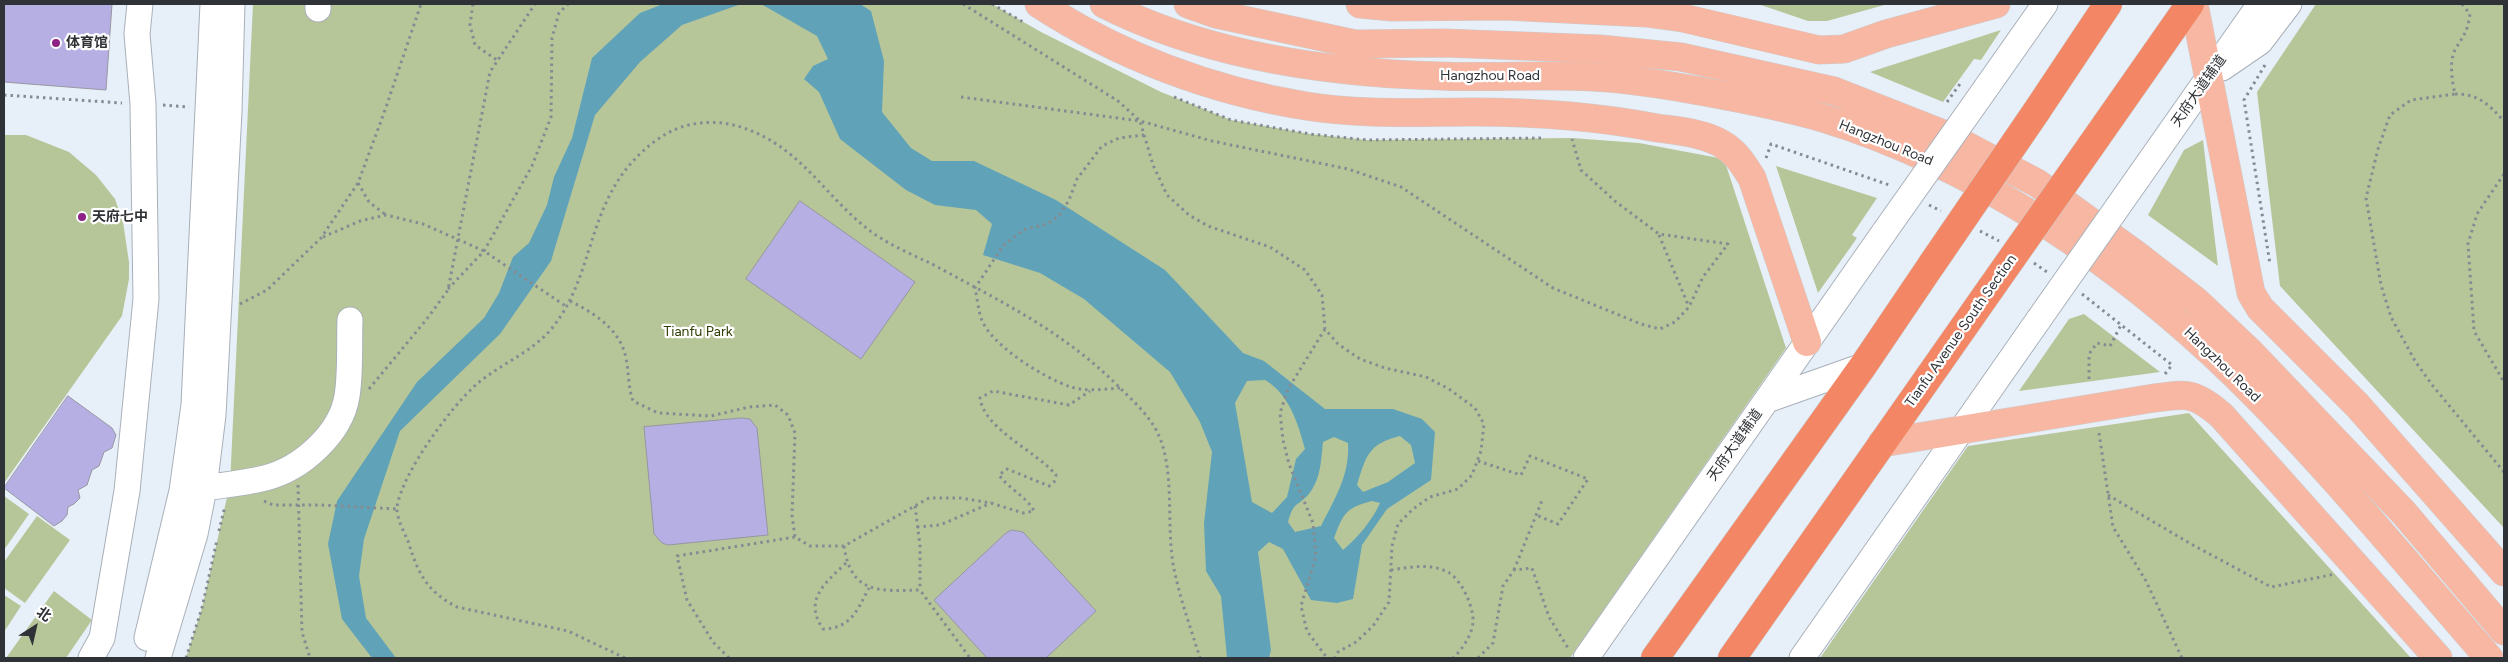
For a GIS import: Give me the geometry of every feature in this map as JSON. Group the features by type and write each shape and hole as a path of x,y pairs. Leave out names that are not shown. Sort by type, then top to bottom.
{"highway":[{"path":"1655,658 1863,366 2108,4"},
{"name":"Tianfu Avenue South Section","path":"1732,658 2192,4"}],"main road":[{"name":"Hangzhou Road","path":"1104,4 1170,32 1210,44 1261,57 1317,66 1439,76 1595,77 1674,86 1751,101 1822,118 1885,140 1938,164 2022,209 2065,237 2118,275 2175,321 2235,375 2301,443 2489,658"},
{"name":"Hangzhou Road","path":"1188,4 1216,14 1354,44 1445,43 1600,48 1681,57 1834,91 1946,135 2037,183 2196,300 2250,352 2404,513 2504,631"},
{"path":"1360,4 1392,7 1504,6 1646,14 1683,18 1819,50 1844,49 1886,34 1996,4"},
{"path":"2192,4 2209,77 2251,292 2260,308 2357,405 2504,572"},
{"path":"1036,16 1109,43 1170,71 1234,91 1306,106 1380,113 1474,112 1604,118 1698,135 1721,143 1738,156 1752,178 1807,342"},
{"path":"1882,443 2164,397 2195,396 2221,416 2438,658"}],"street":[{"path":"91,658 102,638 127,491 146,299 143,104 137,34 140,4"},
{"path":"142,658 182,491 194,405 213,4"},
{"path":"158,658 195,534 204,488 213,406 229,111 232,4"},
{"name":"天府大道辅道","path":"1579,657 1767,400 2044,4"},
{"name":"天府大道辅道","path":"1962,430 2260,4"},
{"path":"2209,77 2260,42 2290,4"},
{"path":"204,488 266,478 305,459 320,446 335,427 347,397 350,320"},
{"path":"1767,400 1863,366"},
{"path":"1802,658 1962,430"}],"path":[{"path":"237,306 267,290 322,238 358,183 421,4"},
{"path":"473,4 470,25 475,46 497,60"},
{"path":"448,290 490,72 535,4"},
{"path":"366,392 426,320 448,290 484,250 532,166 551,117 552,38 560,13 568,4"},
{"path":"963,4 1118,101 1140,121 1153,165 1167,195 1189,215 1208,226 1270,247 1306,270 1322,295 1325,329 1288,389 1280,413 1283,440 1289,464 1314,523 1316,556 1301,606 1307,632 1327,658"},
{"path":"992,4 1036,16"},
{"path":"2455,94 2452,81 2454,52 2468,32 2470,14 2462,4"},
{"path":"2268,60 2244,100 2270,265"},
{"path":"2504,121 2483,100 2465,94 2411,100 2390,115 2378,149 2366,198 2381,284 2391,317 2414,361 2504,472"},
{"path":"1170,96 1231,120 1310,134 1367,140 1552,138"},
{"path":"961,97 1140,121 1212,141 1348,170 1401,187 1553,288 1641,324 1660,329 1675,322 1688,307 1703,277 1728,244 1659,234 1616,202 1582,170 1572,138"},
{"path":"624,658 568,631 458,607 441,599 429,587 417,569 397,509 409,473 421,452 463,399 477,384 540,341 567,307 609,193 625,168 654,141 684,126 713,121 741,126 770,140 798,162 870,232 1017,309 1070,342 1137,404 1156,429 1166,459 1174,568 1200,658"},
{"path":"1120,388 1090,390 1071,387 1037,371 1006,351 982,320 975,288 989,264 1003,246 1023,230 1047,224 1059,216 1069,200 1077,179 1102,146 1119,138 1144,135"},
{"path":"1562,138 1581,139"},
{"path":"1768,164 1765,155 1771,144 1897,189"},
{"path":"2504,174 2478,214 2468,244 2474,331 2504,382"},
{"path":"358,183 368,202 386,215 423,224 484,250 567,307"},
{"path":"1922,201 1948,214"},
{"path":"322,238 360,221 386,215"},
{"path":"1972,227 2004,244"},
{"path":"1659,234 1688,307"},
{"path":"2028,259 2052,275"},
{"path":"2076,290 2172,365 2168,373 2160,374"},
{"path":"570,301 590,311 608,326 620,342 626,358 628,387 632,401 658,413 711,416 750,407 776,405 788,415 795,433 792,515 795,537"},
{"path":"2089,379 2089,354 2097,343 2110,346 2122,325"},
{"path":"1325,329 1338,344 1360,359 1385,368 1426,377 1450,388 1475,408 1484,424 1481,451 1472,475 1458,489 1430,497 1398,524 1392,546 1389,602 1373,626 1356,642 1338,652 1335,658"},
{"path":"729,658 713,642 687,600 677,556 795,537 810,546 844,546 928,498 960,498 991,503 1023,513 1034,511 1031,504 1006,486 999,475 1007,469 1049,486 1054,482 1056,474 1046,462 1008,436 981,409 980,398 993,391 1069,405 1090,390"},
{"path":"2099,434 2113,527 2146,581 2182,658"},
{"path":"1478,461 1521,475 1530,456 1588,479 1558,524 1536,515"},
{"path":"305,459 298,480 302,632 310,658"},
{"path":"230,484 272,506 321,504 397,509"},
{"path":"2108,495 2191,544 2271,587 2335,574"},
{"path":"1478,658 1493,644 1503,586 1514,570 1543,498"},
{"path":"917,527 940,525 991,503"},
{"path":"915,506 920,546 920,590 970,658"},
{"path":"844,546 846,563 856,578 868,588 885,591 920,590"},
{"path":"846,563 824,584 816,599 815,617 823,629 836,628 854,617 868,588"},
{"path":"1391,570 1422,565 1448,572 1464,587 1473,621 1463,649 1453,658"},
{"path":"2329,567 2342,581"},
{"path":"1514,570 1532,568 1548,617 1579,657"}],"green space":[{"name":"Tianfu Park","path":"253,4 992,4 1041,32 1161,92 1231,120 1310,134 1367,140 1572,138 1639,143 1724,159 1786,348 1570,658 186,658 202,608 230,484"},
{"path":"1758,4 1888,4 1827,21 1808,21"},
{"path":"2316,4 2504,4 2504,528 2280,286 2257,92"},
{"path":"2001,30 1981,60 1974,59 1943,102 1870,72"},
{"path":"4,135 26,135 69,152 96,175 115,199 123,222 129,262 129,279 122,316 4,483"},
{"path":"2203,140 2218,266 2148,215 2184,150"},
{"path":"1776,166 1877,198 1852,235 1857,238 1818,293"},
{"path":"2084,314 2160,372 2019,391 2069,319"},
{"path":"2189,413 2411,658 1820,658 1968,446"},
{"path":"4,496 29,514 4,550"},
{"path":"37,516 70,540 25,603 4,588 4,562"},
{"path":"54,591 92,620 66,658 6,658"},
{"path":"4,595 21,606 4,632"}],"water":[{"path":"663,4 741,4 682,25 640,62 595,115 551,261 500,334 400,431 364,539 359,576 366,618 396,658 372,658 342,619 328,544 337,501 417,382 484,318 499,293 513,257 529,243 547,205 554,177 572,138 592,58 640,13"},
{"path":"761,4 860,4 871,11 884,61 882,112 911,148 932,161 974,161 1056,200 1165,270 1243,353 1264,361 1325,409 1393,409 1422,419 1435,432 1431,480 1387,509 1362,545 1353,599 1337,603 1311,600 1283,549 1269,542 1258,552 1271,650 1269,658 1227,658 1221,596 1206,571 1204,523 1212,452 1200,422 1170,372 1084,299 1040,273 983,255 992,224 976,210 935,205 906,190 840,139 819,92 804,79 813,66 828,59 817,36","holes":["1265,380 1280,393 1296,419 1305,449 1296,459 1287,497 1272,513 1252,502 1235,403 1247,381","1400,436 1411,445 1415,463 1388,482 1363,492 1357,485 1366,459 1375,447 1389,439","1334,437 1348,443 1347,466 1344,476 1321,526 1295,532 1288,522 1290,515 1316,483 1320,470 1323,442","1372,501 1380,503 1364,528 1343,550 1334,538 1347,512 1356,506"]}],"building":[{"name":"体育馆","path":"4,4 112,4 106,90 4,82"},
{"path":"800,201 915,282 861,359 746,279"},
{"path":"68,396 112,428 116,435 112,448 104,452 99,466 92,470 87,485 78,490 80,498 68,507 67,515 54,526 4,488"},
{"path":"742,418 750,419 757,428 768,535 668,545 662,543 654,534 644,427"},
{"path":"1012,530 1023,532 1096,611 1046,658 987,658 934,600 1006,533"}],"place":[{"name":"体育馆","path":"56,43"},
{"name":"天府七中","path":"82,217"}]}
